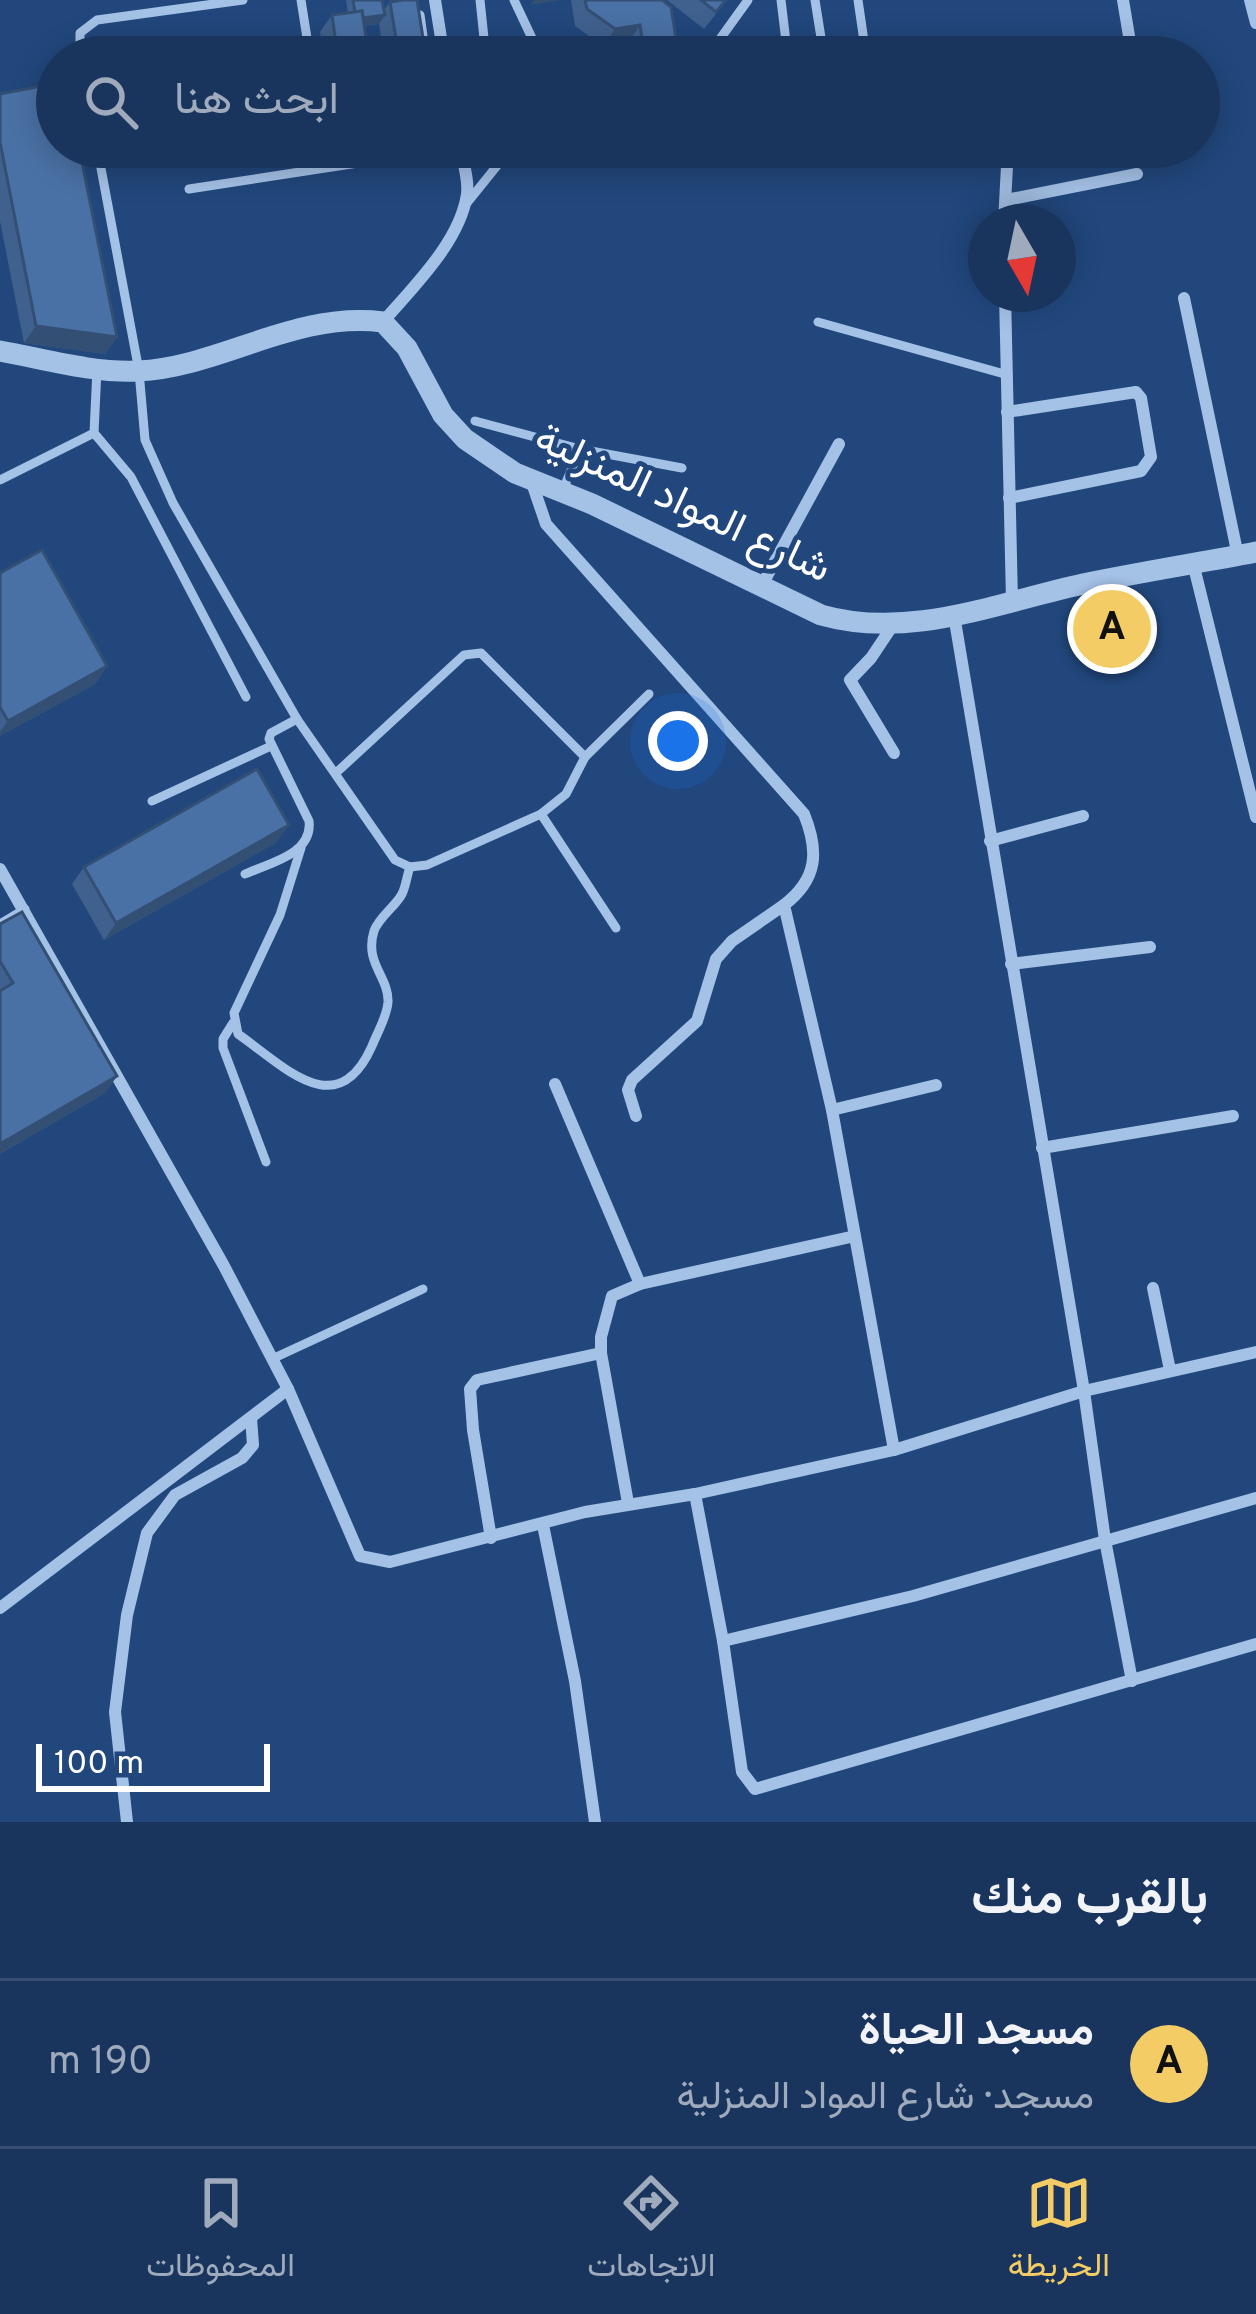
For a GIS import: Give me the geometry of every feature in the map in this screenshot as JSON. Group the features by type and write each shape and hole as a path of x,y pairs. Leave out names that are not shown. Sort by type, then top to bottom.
{"street":[{"path":"435,0 441,36"},
{"path":"1123,0 1129,36"},
{"path":"1250,0 1256,23"},
{"path":"0,351 98,369 139,371 331,322 383,322 433,261 464,208 468,189 464,168"},
{"path":"1006,204 1007,168"},
{"path":"1006,200 1136,174"},
{"path":"1184,298 1247,554"},
{"path":"1006,312 1012,601"},
{"name":"شارع المواد المنزلية","path":"383,322 407,348 443,416 465,439 532,483 562,492 821,615 853,624 893,626 1247,554"},
{"path":"1007,412 1136,392 1151,458 1141,470 1009,498"},
{"path":"762,585 839,444"},
{"path":"532,483 546,524 804,814 814,839 816,862 798,894 732,941 716,959 697,1021 632,1080 628,1090 636,1116"},
{"path":"1192,562 1256,817"},
{"path":"954,615 1132,1682"},
{"path":"893,626 850,680 894,752"},
{"path":"989,841 1083,816"},
{"path":"0,869 289,1390 361,1556 390,1562 628,1503 894,1450 1084,1391 1256,1352"},
{"path":"784,905 832,1110 894,1450"},
{"path":"1010,964 1150,946"},
{"path":"555,1084 640,1284"},
{"path":"832,1110 936,1084"},
{"path":"1042,1148 1232,1116"},
{"path":"628,1503 602,1353 601,1336 612,1296 640,1284 855,1236"},
{"path":"1153,1288 1170,1370"},
{"path":"491,1538 472,1430 470,1389 477,1380 602,1353"},
{"path":"0,1608 289,1390"},
{"path":"126,1820 116,1712 128,1615 147,1533 176,1495 242,1458 253,1444 251,1418"},
{"path":"695,1493 742,1772 755,1789 1256,1644"},
{"path":"723,1641 914,1596 1256,1498"},
{"path":"543,1525 574,1681 595,1822"}],"lane":[{"path":"80,36 97,20 243,0"},
{"path":"301,0 307,36"},
{"path":"480,0 484,36"},
{"path":"514,0 529,36"},
{"path":"721,36 748,0"},
{"path":"781,0 785,36"},
{"path":"815,0 821,36"},
{"path":"858,0 863,36"},
{"path":"420,15 423,36"},
{"path":"101,168 139,371 145,440 172,503 297,718 394,860 410,867 427,865 541,814 566,794 585,757 649,694"},
{"path":"189,189 315,168"},
{"path":"464,208 495,168"},
{"path":"818,322 1008,375"},
{"path":"98,369 94,433 131,477 246,697"},
{"path":"475,421 580,449 682,468"},
{"path":"0,480 94,433"},
{"path":"562,492 580,449"},
{"path":"337,772 464,655 481,653 585,757"},
{"path":"297,718 271,733 271,746 309,821 310,833 280,915 234,1013 238,1034 309,1083 329,1088 350,1078 366,1059 387,1011 386,988 376,974 373,958 375,928 402,895 410,867"},
{"path":"152,801 271,746"},
{"path":"541,814 616,928"},
{"path":"245,874 301,848"},
{"path":"0,923 25,909"},
{"path":"233,1023 226,1029 224,1048 266,1162"},
{"path":"272,1359 423,1288"}],"building":[{"path":"353,0 382,0 385,15 363,18 362,11 355,12"},
{"path":"417,0 423,36 396,36 390,2"},
{"path":"585,0 662,0 671,7 676,36 642,36 640,25 615,29 587,9"},
{"path":"701,0 726,0 716,12"},
{"path":"362,11 366,36 335,36 332,15"},
{"path":"36,87 36,168 83,168 117,337 36,326 0,142 0,94"},
{"path":"42,550 107,666 8,721 0,707 0,573"},
{"path":"257,769 289,825 116,923 84,867"},
{"path":"22,912 117,1076 0,1144 0,991 13,983 0,961 0,924"}],"place":[{"name":"مسجد الحياة","path":"1112,629"}]}
